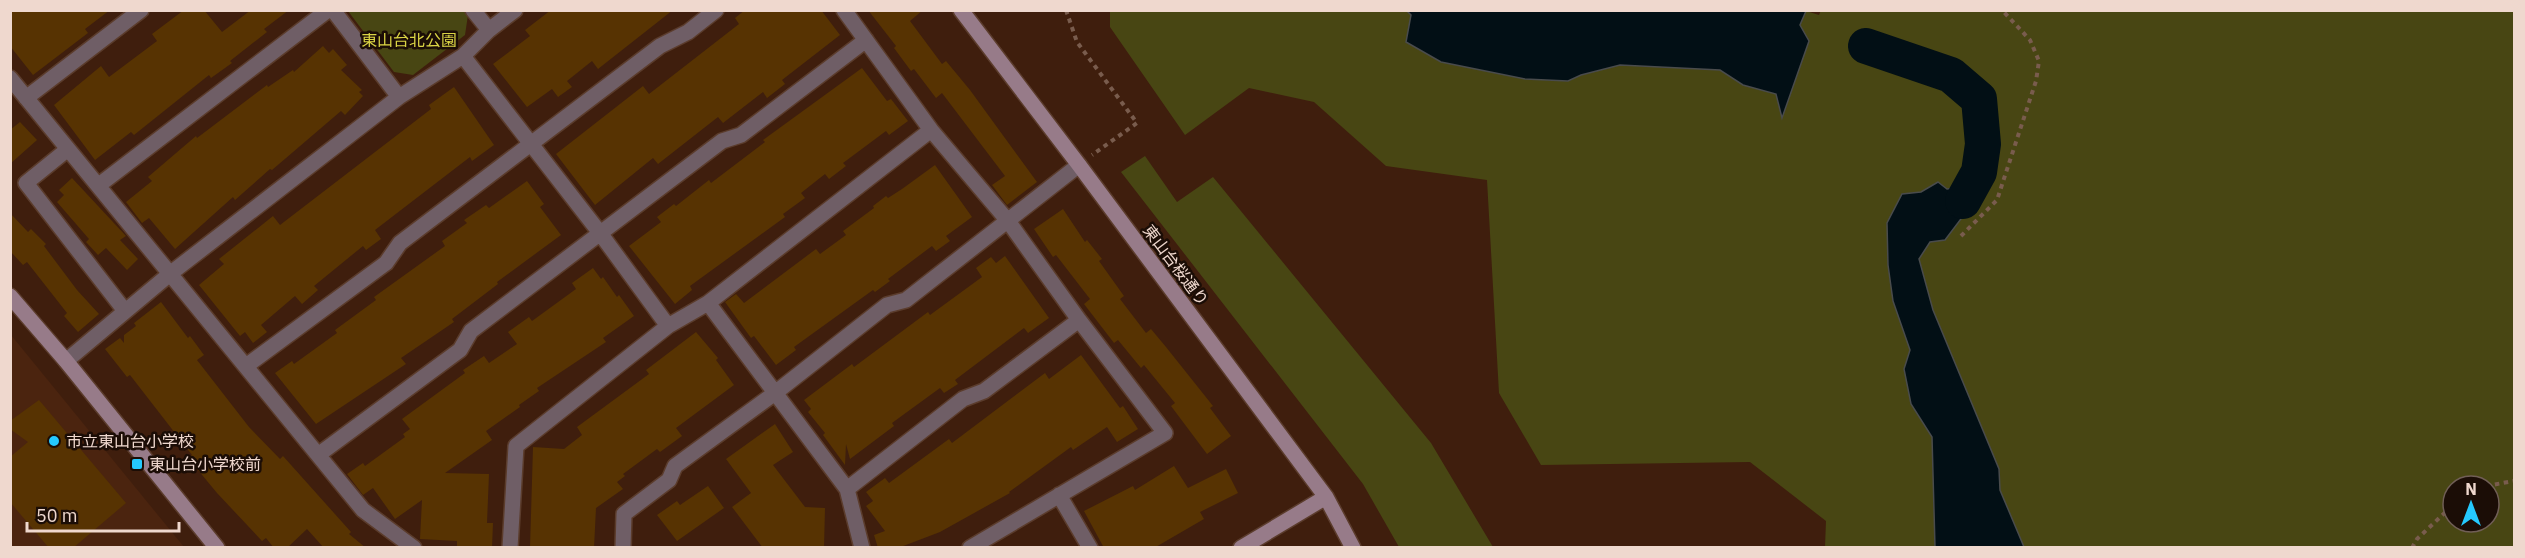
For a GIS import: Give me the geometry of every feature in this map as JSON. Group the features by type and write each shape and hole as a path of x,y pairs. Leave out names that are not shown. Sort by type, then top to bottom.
{"street":[{"path":"26,98 141,10"},
{"path":"99,185 331,10 399,97"},
{"path":"473,10 489,30"},
{"path":"66,361 171,273 399,97 463,56 489,30 515,10"},
{"path":"246,366 386,263 400,243 660,46 688,32 716,10"},
{"path":"844,10 931,130 1008,221 1079,320 1165,433 970,548"},
{"name":"東山台桜通り","path":"961,10 1326,497 1353,548"},
{"path":"318,455 459,350 471,331 600,233 722,141 741,135 866,40"},
{"path":"463,56 600,233 668,326"},
{"path":"10,78 363,510 414,548"},
{"path":"510,548 516,446 668,326 708,303 931,130"},
{"path":"68,149 26,183 125,311"},
{"path":"623,548 624,514 669,480 675,466 775,393 887,305 906,300 1079,165"},
{"path":"10,296 66,361 217,548"},
{"path":"708,303 847,489 862,548"},
{"path":"847,489 963,399 984,391 1079,320"},
{"path":"1059,495 1090,548"},
{"path":"1241,548 1326,497"}],"path":[{"path":"1066,10 1077,42 1137,123 1079,165"},
{"path":"1961,236 1997,200 2036,81 2039,61 2030,40 2002,10"},
{"path":"2412,548 2417,539 2441,516"}],"shaded area":[{"path":"1407,11 1806,11 1800,25 1809,41 1782,118 1776,94 1743,85 1720,70 1620,65 1581,75 1568,81 1525,79 1441,62 1406,42 1411,15"},
{"path":"1938,182 1947,189 1957,188 1967,211 1945,240 1930,242 1919,259 1933,310 1999,469 2000,490 2024,547 1935,547 1932,437 1911,404 1904,369 1910,350 1893,301 1888,265 1887,223 1902,194 1921,192"},
{"name":"市立東山台小学校","path":"11,335 184,547 11,547"}],"green space":[{"path":"1821,10 2514,11 2514,547 1825,547 1826,521 1750,462 1541,465 1499,393 1487,180 1386,166 1314,102 1249,88 1185,135 1110,27 1110,11 1407,11 1411,15 1568,81 1581,75 1620,65 1721,70 1743,85 1776,94 1782,117 1809,41 1800,25 1806,11 1819,15"},
{"name":"東山台北公園","path":"348,11 464,11 468,15 465,35 413,75 394,72"},
{"path":"1145,156 1177,202 1213,177 1431,443 1493,547 1399,547 1363,484 1121,172"}],"building":[{"path":"10,10 110,10 85,29 88,33 33,75 10,46"},
{"path":"184,10 204,10 222,32 251,10 289,10 264,29 267,32 230,61 232,63 211,78 209,75 134,135 131,132 95,160 54,105 101,66 109,77 157,41 152,34"},
{"path":"551,10 673,10 598,69 592,61 567,81 572,87 558,97 552,89 527,107 493,64 530,36 525,30"},
{"path":"745,10 821,10 840,35 782,80 785,84 767,98 763,92 723,123 718,117 658,164 653,158 595,205 556,154 643,86 649,94 739,24 735,18"},
{"path":"868,10 923,10 910,21 942,64 946,61 970,90 1037,182 1007,205 992,185 1005,176 942,93 936,98 914,69 911,71 894,48 896,46"},
{"path":"323,46 329,53 333,49 347,65 341,70 362,90 359,92 363,96 345,115 341,111 235,200 233,197 175,249 149,218 142,223 126,202 152,181 148,177 196,136 197,138 267,85 268,87 293,70 294,72"},
{"path":"862,68 887,101 891,99 908,121 889,135 886,131 843,163 846,166 829,179 825,174 801,193 805,198 783,214 785,217 690,286 692,290 675,304 629,246 661,222 657,217 674,204 676,206 709,180 711,183 765,142 763,140"},
{"path":"454,87 494,145 472,161 470,157 375,230 381,239 366,250 363,246 314,286 318,290 302,304 295,296 261,325 267,332 253,343 245,332 240,336 199,285 224,264 219,259 273,216 280,225 431,109 429,105"},
{"path":"20,122 37,140 10,164 10,130"},
{"path":"935,165 972,217 946,236 950,241 936,251 932,246 888,279 890,281 875,292 873,290 794,347 796,350 776,365 754,336 751,338 725,302 736,294 744,303 816,249 820,254 846,235 843,231 874,208 873,206 886,196 888,198 902,189"},
{"path":"72,178 126,236 120,240 138,259 127,270 106,248 98,255 86,242 89,239 57,202 64,195 59,190"},
{"path":"527,181 544,204 540,207 561,235 497,282 498,284 452,319 454,322 401,358 406,364 316,424 275,373 292,361 294,364 337,333 335,330 376,300 374,297 445,246 442,241 467,223 464,220 486,205 489,208"},
{"path":"1063,209 1085,242 1087,240 1102,259 1099,261 1124,296 1120,299 1146,333 1151,329 1166,347 1213,406 1210,408 1231,436 1207,454 1171,406 1175,403 1144,365 1141,368 1118,340 1114,343 1084,304 1090,299 1056,255 1053,257 1034,229"},
{"path":"10,213 28,232 31,229 46,244 44,246 77,290 99,314 78,332 64,316 67,313 27,262 23,265 10,251"},
{"path":"1005,256 1049,318 1028,333 1024,328 955,380 958,384 944,393 940,388 892,423 894,426 850,459 846,444 845,465 823,435 825,433 808,412 811,409 804,400 852,364 854,367 928,312 930,315 982,277 976,268 991,257 996,263"},
{"path":"593,268 601,279 603,277 617,297 619,295 634,316 603,338 606,342 537,388 539,391 486,431 492,440 445,473 489,474 487,523 493,523 492,548 457,548 457,541 420,539 422,500 395,519 373,488 363,495 347,474 363,463 365,466 405,437 403,434 410,429 402,419 465,373 463,370 484,356 489,363 517,344 508,332 529,317 532,321 576,289 572,283"},
{"path":"161,302 204,355 197,360 249,427 280,459 283,456 351,532 349,534 366,548 324,548 307,529 287,548 274,548 266,538 262,541 217,493 188,458 192,455 130,375 127,377 105,349 120,338 124,343 124,335 136,326 134,323"},
{"path":"696,332 718,358 716,360 734,385 676,428 682,436 660,452 657,449 623,474 625,476 617,482 623,489 596,508 594,548 530,548 533,447 564,449 582,435 577,427 649,374 646,370"},
{"path":"1081,355 1120,408 1123,406 1138,429 1117,442 1107,427 1073,450 1071,447 1010,493 940,532 898,548 878,548 874,535 885,531 866,506 873,501 866,492 885,478 889,483 949,439 952,443 1045,373 1049,379"},
{"path":"39,400 126,503 73,548 49,548 10,502 10,457 28,442 10,429 10,421"},
{"path":"775,424 793,452 773,465 805,507 825,508 824,548 763,548 732,507 751,493 726,459"},
{"path":"1174,466 1188,488 1226,469 1238,493 1200,512 1204,519 1154,548 1104,548 1084,511 1133,486 1135,490"},
{"path":"708,486 724,508 677,541 657,515 677,501 680,505"}],"waterway":[{"path":"1866,46 1951,75 1979,99 1983,144 1979,172 1963,201"}],"place":[{"name":"市立東山台小学校","path":"54,441"},
{"name":"東山台小学校前","path":"137,464"}]}
